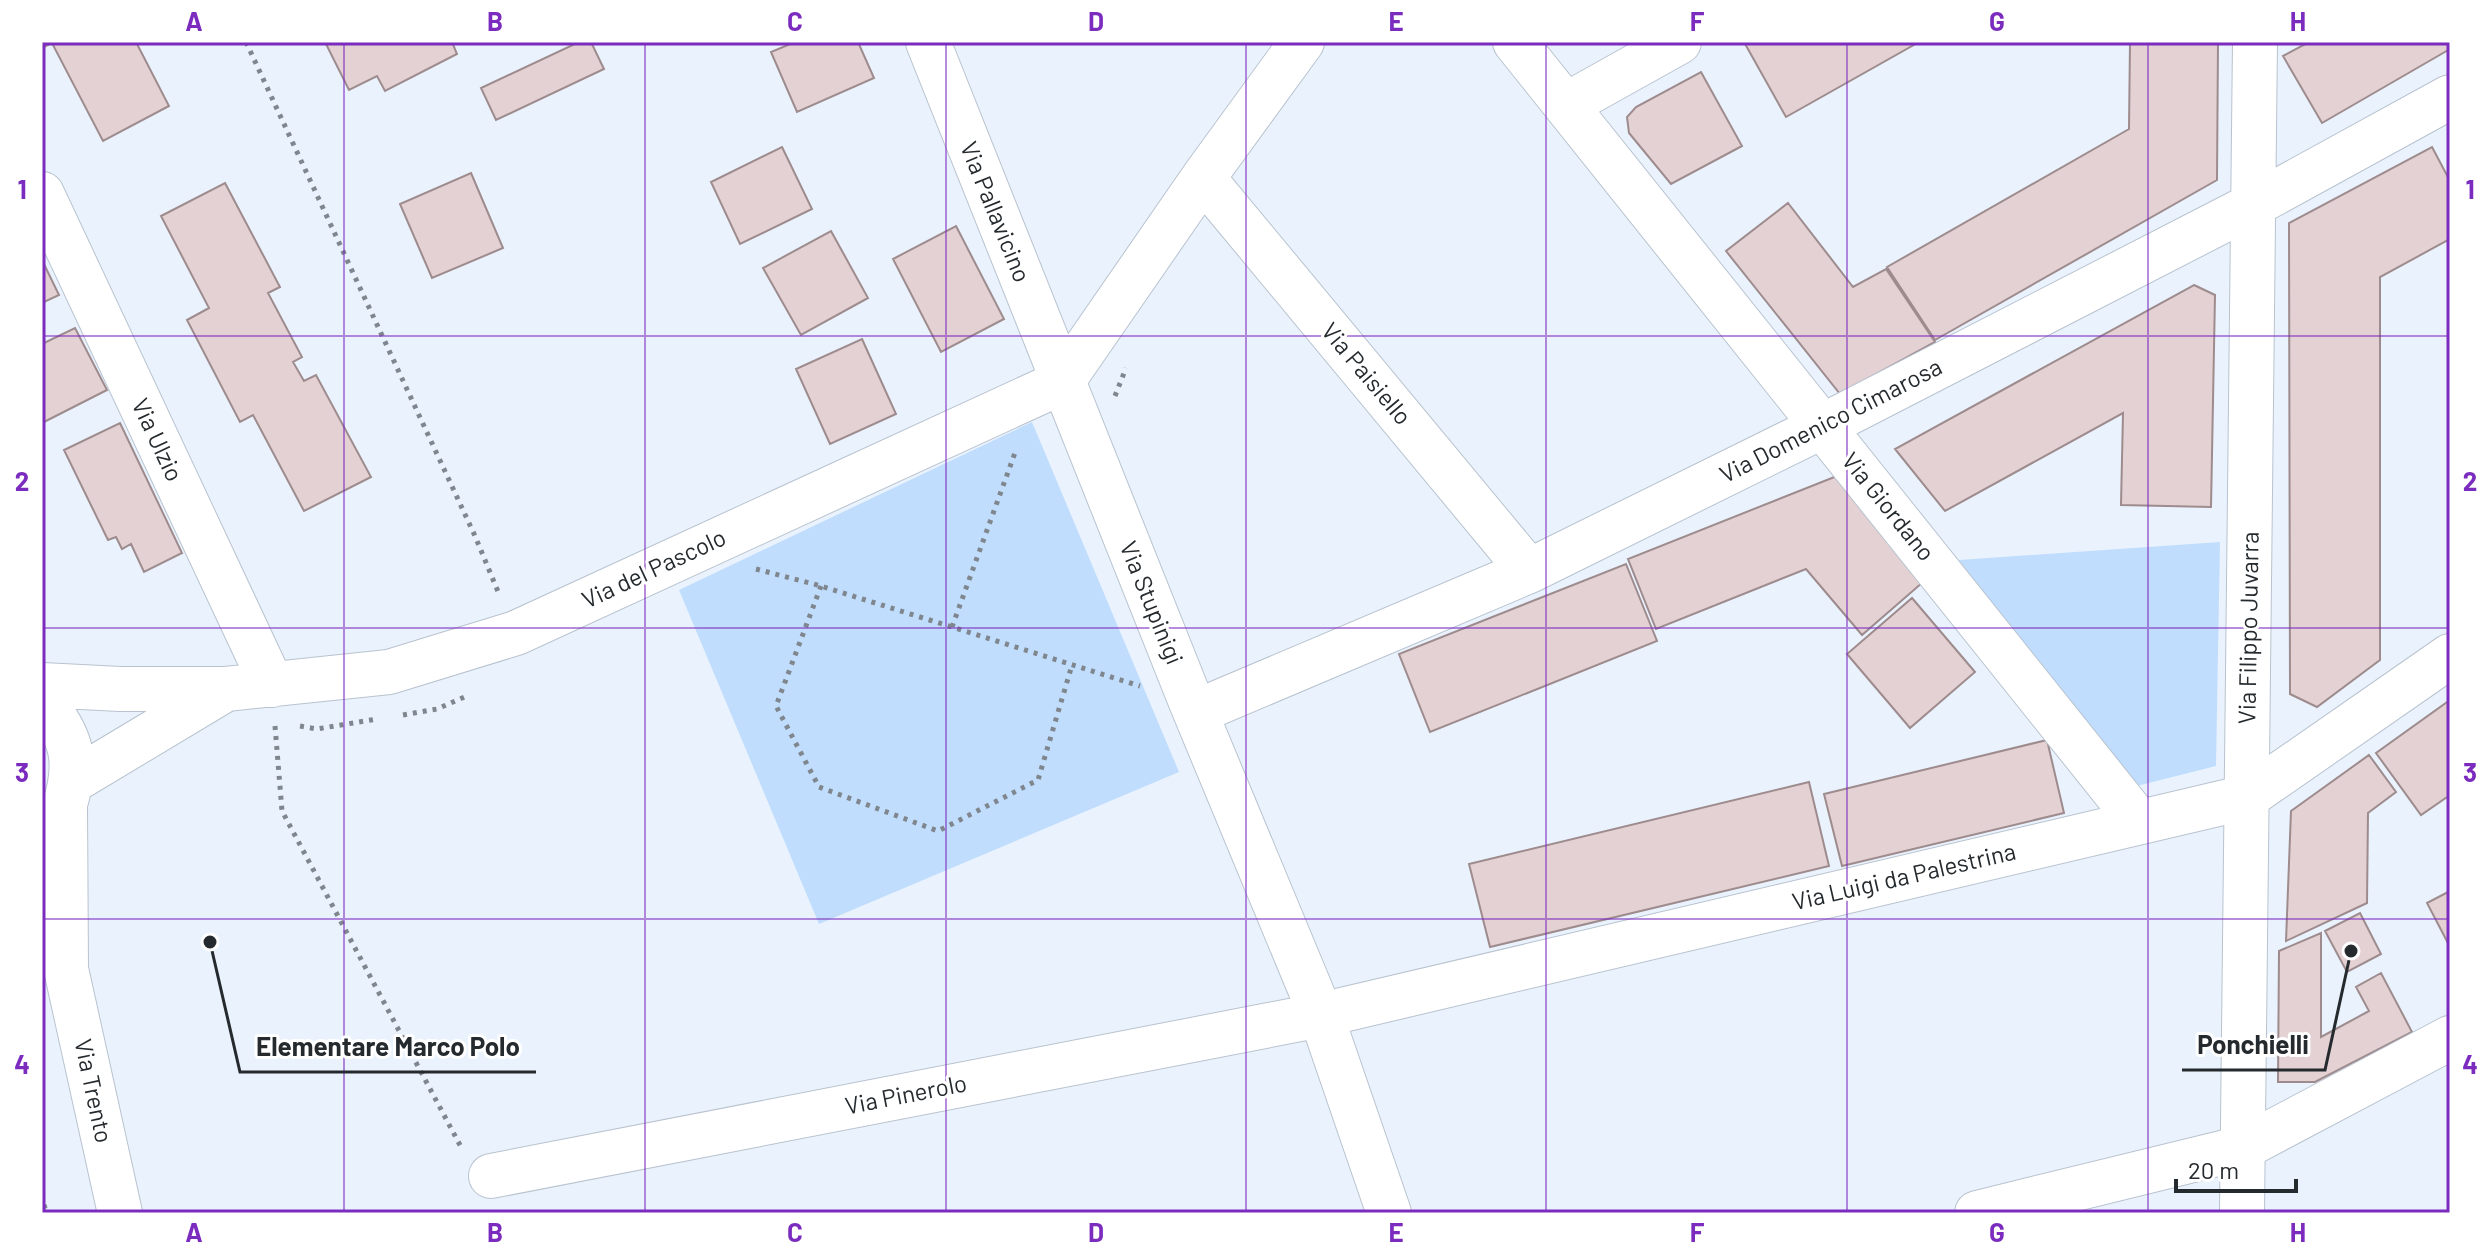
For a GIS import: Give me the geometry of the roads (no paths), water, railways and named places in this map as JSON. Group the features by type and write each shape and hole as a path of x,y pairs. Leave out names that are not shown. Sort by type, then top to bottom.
{"street":[{"name":"Via Pallavicino","path":"928,42 1049,387"},
{"path":"1049,387 1302,42"},
{"name":"Via Giordano","path":"1515,42 2139,822"},
{"path":"1566,105 1679,42"},
{"name":"Via Filippo Juvarra","path":"2242,1213 2255,42"},
{"name":"Via Domenico Cimarosa","path":"1194,707 1529,571 1823,426 2253,205 2450,97"},
{"name":"Via Paisiello","path":"1203,178 1529,571"},
{"name":"Via Ulzio","path":"42,194 272,685"},
{"name":"Via del Pascolo","path":"42,685 226,689 389,672 516,633 1049,387"},
{"name":"Via Stupinigi","path":"1049,387 1194,707 1321,1015 1389,1213"},
{"name":"Via Luigi da Palestrina","path":"1321,1015 2247,797 2450,656"},
{"name":"Via del Pascolo","path":"59,804 226,689"},
{"name":"Via Trento","path":"42,700 62,724 72,756 59,804 66,969 120,1213"},
{"name":"Via Trento","path":"42,927 66,969"},
{"name":"Via Pinerolo","path":"477,1164 1321,1015"},
{"path":"1977,1213 2242,1148 2450,1038"}],"place":[{"name":"Elementare Marco Polo","path":"210,942"},
{"name":"Ponchielli","path":"2351,951"}]}
